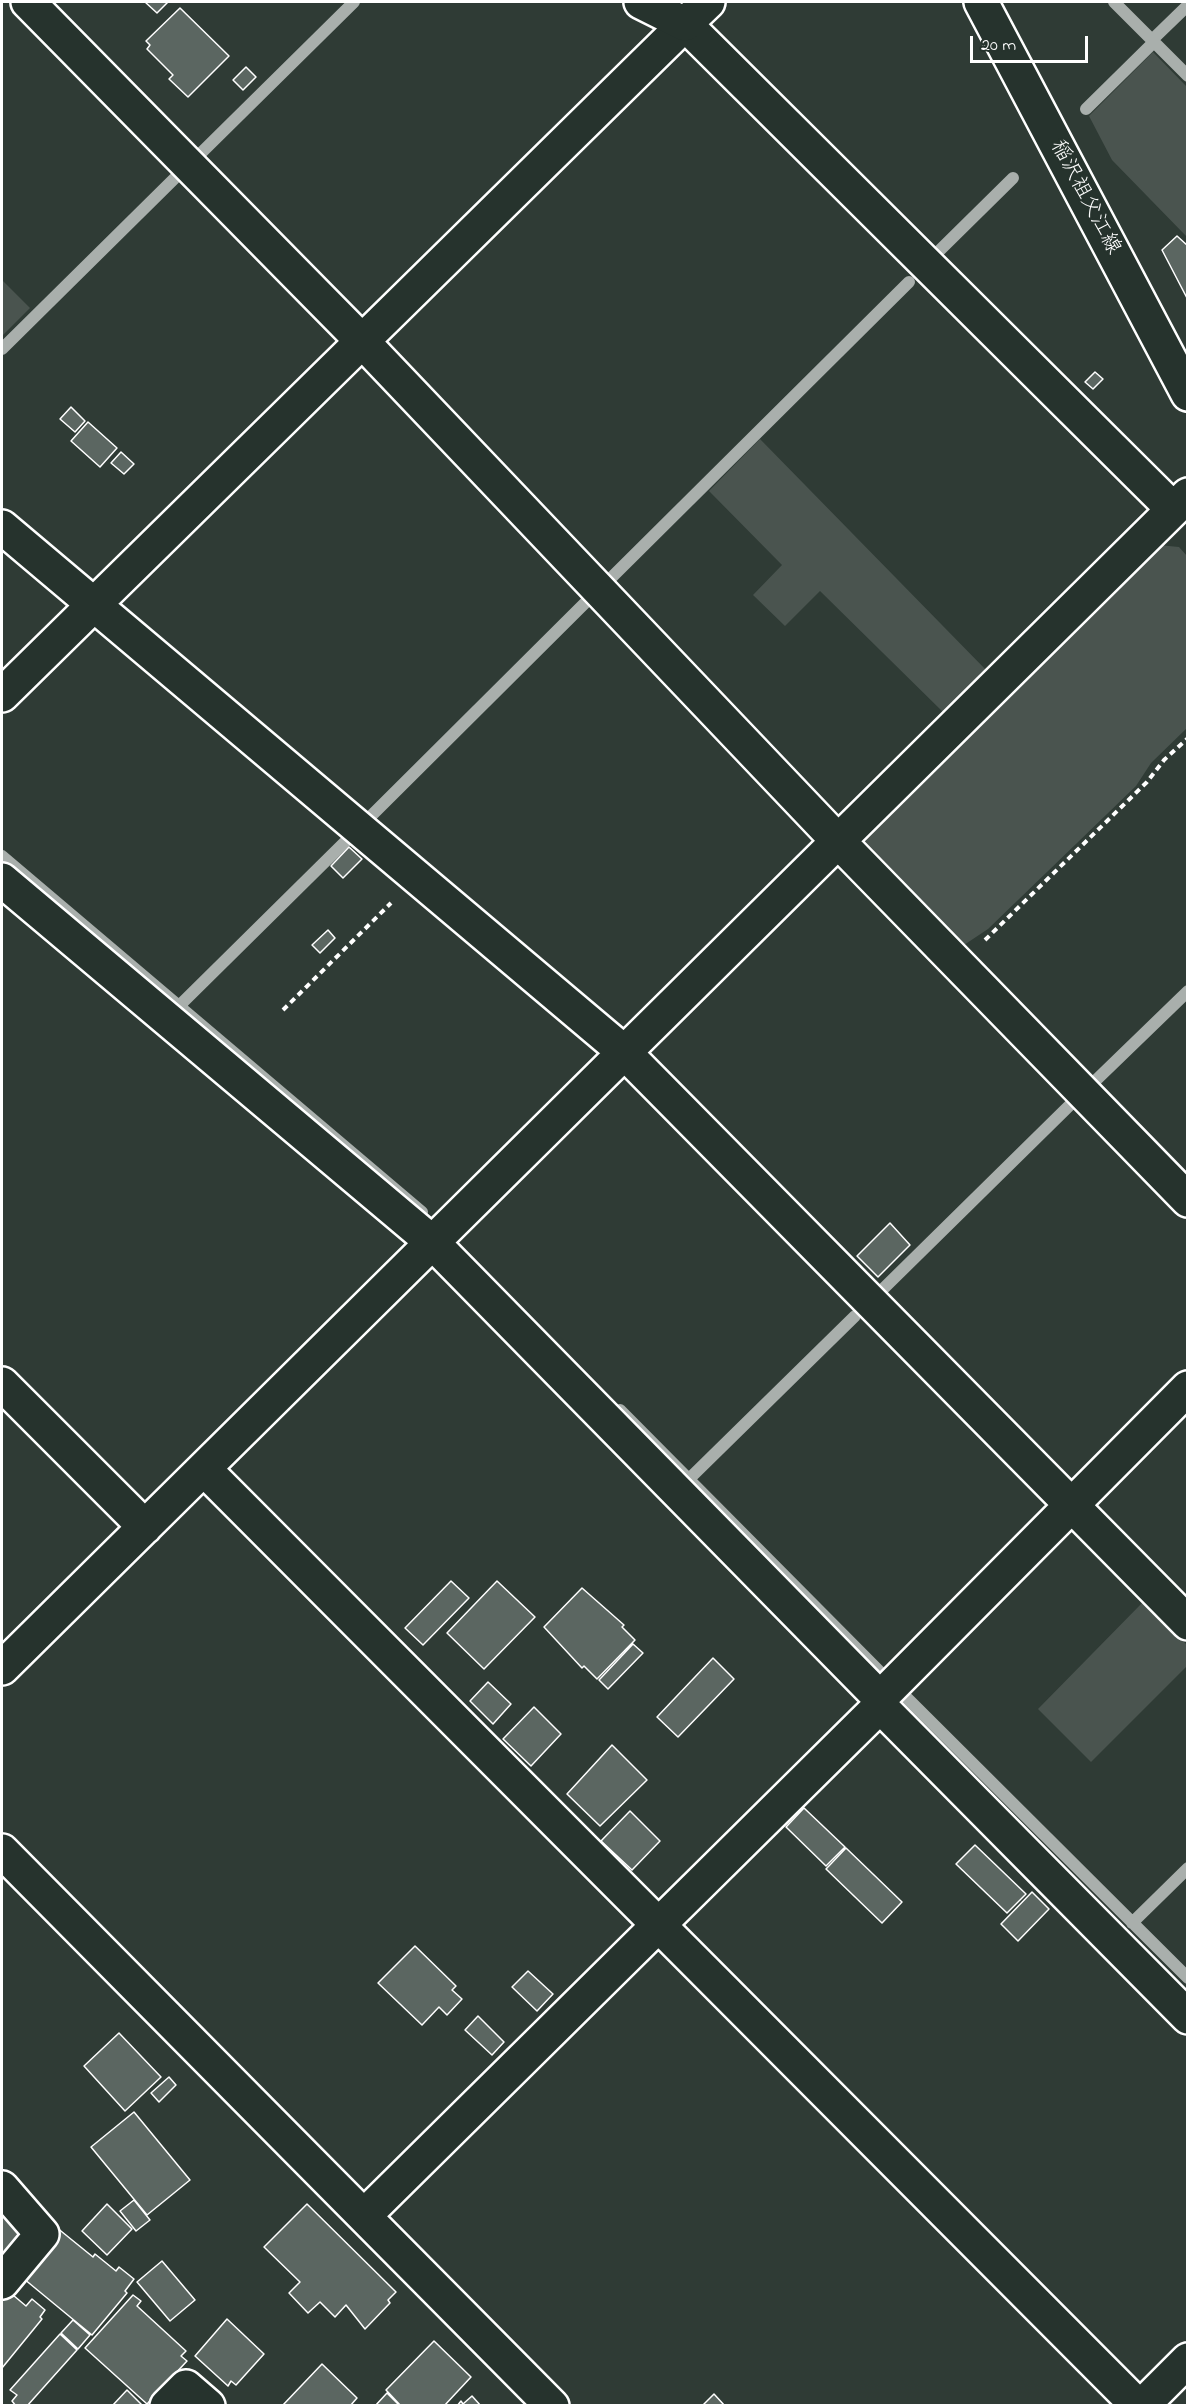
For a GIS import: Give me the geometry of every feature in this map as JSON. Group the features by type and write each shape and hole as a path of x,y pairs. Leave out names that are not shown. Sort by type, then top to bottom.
{"street":[{"path":"28,2 362,341 837,841 1188,1200"},
{"path":"2,1668 1180,502 685,24 641,2"},
{"path":"2,695 708,2"},
{"name":"稲沢祖父江線","path":"981,2 1188,394"},
{"path":"2,528 624,1052 1188,1623"},
{"path":"2,880 432,1242 1188,2017"},
{"path":"2,1384 145,1527"},
{"path":"364,2216 659,1925 880,1702 1070,1504 1188,1388"},
{"path":"204,1468 1140,2406 1188,2360"},
{"path":"2,1851 552,2406"},
{"path":"2,2188 42,2234 2,2282"},
{"path":"166,2406 186,2387 208,2406"}],"path":[{"path":"956,962 996,932 1188,738"},
{"path":"283,1010 417,877"}],"shaded area":[{"path":"1153,52 1187,87 1187,237 1112,160 1089,116"},
{"path":"2,280 30,308 2,336"},
{"path":"760,439 988,672 945,714 820,591 785,626 753,595 782,565 709,491"},
{"path":"1158,545 1179,547 1187,556 1187,728 1151,763 1136,786 988,929 958,949 863,853 862,834"},
{"path":"1144,1601 1187,1645 1187,1666 1091,1762 1038,1709"}],"building":[{"path":"145,2 168,2 157,13"},
{"path":"180,8 229,56 188,97 169,79 173,75 147,49 150,45 146,41"},
{"path":"246,67 256,77 243,90 233,80"},
{"path":"1177,236 1188,246 1188,300 1162,250"},
{"path":"1095,372 1103,379 1093,389 1085,382"},
{"path":"71,407 85,421 75,432 60,419"},
{"path":"88,422 117,448 100,467 71,441"},
{"path":"121,452 134,464 124,474 111,463"},
{"path":"349,847 362,859 343,878 331,866"},
{"path":"328,930 335,938 320,953 312,945"},
{"path":"890,1223 910,1245 878,1277 857,1256"},
{"path":"451,1581 469,1598 423,1645 405,1628"},
{"path":"497,1581 535,1617 484,1669 447,1633"},
{"path":"582,1588 624,1625 622,1627 635,1640 597,1679 584,1666 582,1668 544,1627"},
{"path":"633,1644 643,1653 608,1689 599,1680"},
{"path":"713,1658 734,1679 678,1737 657,1717"},
{"path":"488,1682 511,1704 493,1724 470,1701"},
{"path":"534,1707 561,1734 531,1766 503,1739"},
{"path":"612,1745 647,1780 600,1826 567,1794"},
{"path":"804,1808 845,1847 826,1866 786,1827"},
{"path":"630,1811 660,1841 632,1870 601,1841"},
{"path":"975,1845 1026,1894 1007,1913 956,1864"},
{"path":"846,1848 902,1902 882,1923 826,1869"},
{"path":"1032,1892 1049,1909 1018,1941 1001,1924"},
{"path":"415,1946 456,1986 452,1990 462,1999 447,2015 439,2007 422,2025 378,1983"},
{"path":"528,1971 553,1994 537,2011 512,1987"},
{"path":"478,2016 504,2042 492,2055 465,2030"},
{"path":"119,2033 161,2077 125,2111 84,2066"},
{"path":"169,2077 176,2085 159,2102 151,2093"},
{"path":"134,2112 190,2180 147,2215 91,2147"},
{"path":"134,2200 150,2220 136,2231 120,2211"},
{"path":"107,2204 132,2229 107,2255 82,2231"},
{"path":"307,2204 396,2292 388,2300 390,2303 365,2329 346,2305 335,2317 320,2302 308,2313 289,2293 300,2282 264,2247"},
{"path":"2,2214 23,2235 2,2254"},
{"path":"56,2227 93,2257 95,2254 116,2271 119,2267 134,2279 125,2291 127,2293 92,2335 18,2274"},
{"path":"162,2261 195,2300 170,2321 137,2282"},
{"path":"7,2290 26,2306 32,2299 45,2310 40,2317 42,2319 2,2368 2,2297"},
{"path":"133,2295 141,2301 137,2306 186,2351 181,2356 187,2361 147,2404 85,2348"},
{"path":"227,2319 264,2354 236,2385 231,2381 228,2386 195,2356"},
{"path":"73,2320 90,2335 78,2349 61,2333"},
{"path":"60,2334 77,2350 27,2406 16,2406 12,2401 17,2395 10,2390"},
{"path":"434,2341 471,2377 444,2406 401,2406 386,2390"},
{"path":"322,2364 357,2398 350,2406 282,2406"},
{"path":"127,2390 143,2406 112,2406"},
{"path":"387,2393 400,2406 375,2406"},
{"path":"714,2394 725,2406 702,2406"},
{"path":"472,2396 481,2406 457,2406 461,2401 463,2404"}],"waterway":[{"path":"198,156 354,2"},
{"path":"1114,2 1188,76"},
{"path":"1152,40 1188,5"},
{"path":"1086,109 1154,42"},
{"path":"2,349 179,174"},
{"path":"940,250 1013,178"},
{"path":"612,577 909,282"},
{"path":"372,815 590,598"},
{"path":"179,1006 347,840"},
{"path":"2,856 422,1212"},
{"path":"1091,1085 1188,991"},
{"path":"884,1288 1073,1102"},
{"path":"689,1479 855,1316"},
{"path":"620,1410 881,1673"},
{"path":"905,1696 1188,1978"},
{"path":"1132,1923 1188,1868"}]}
